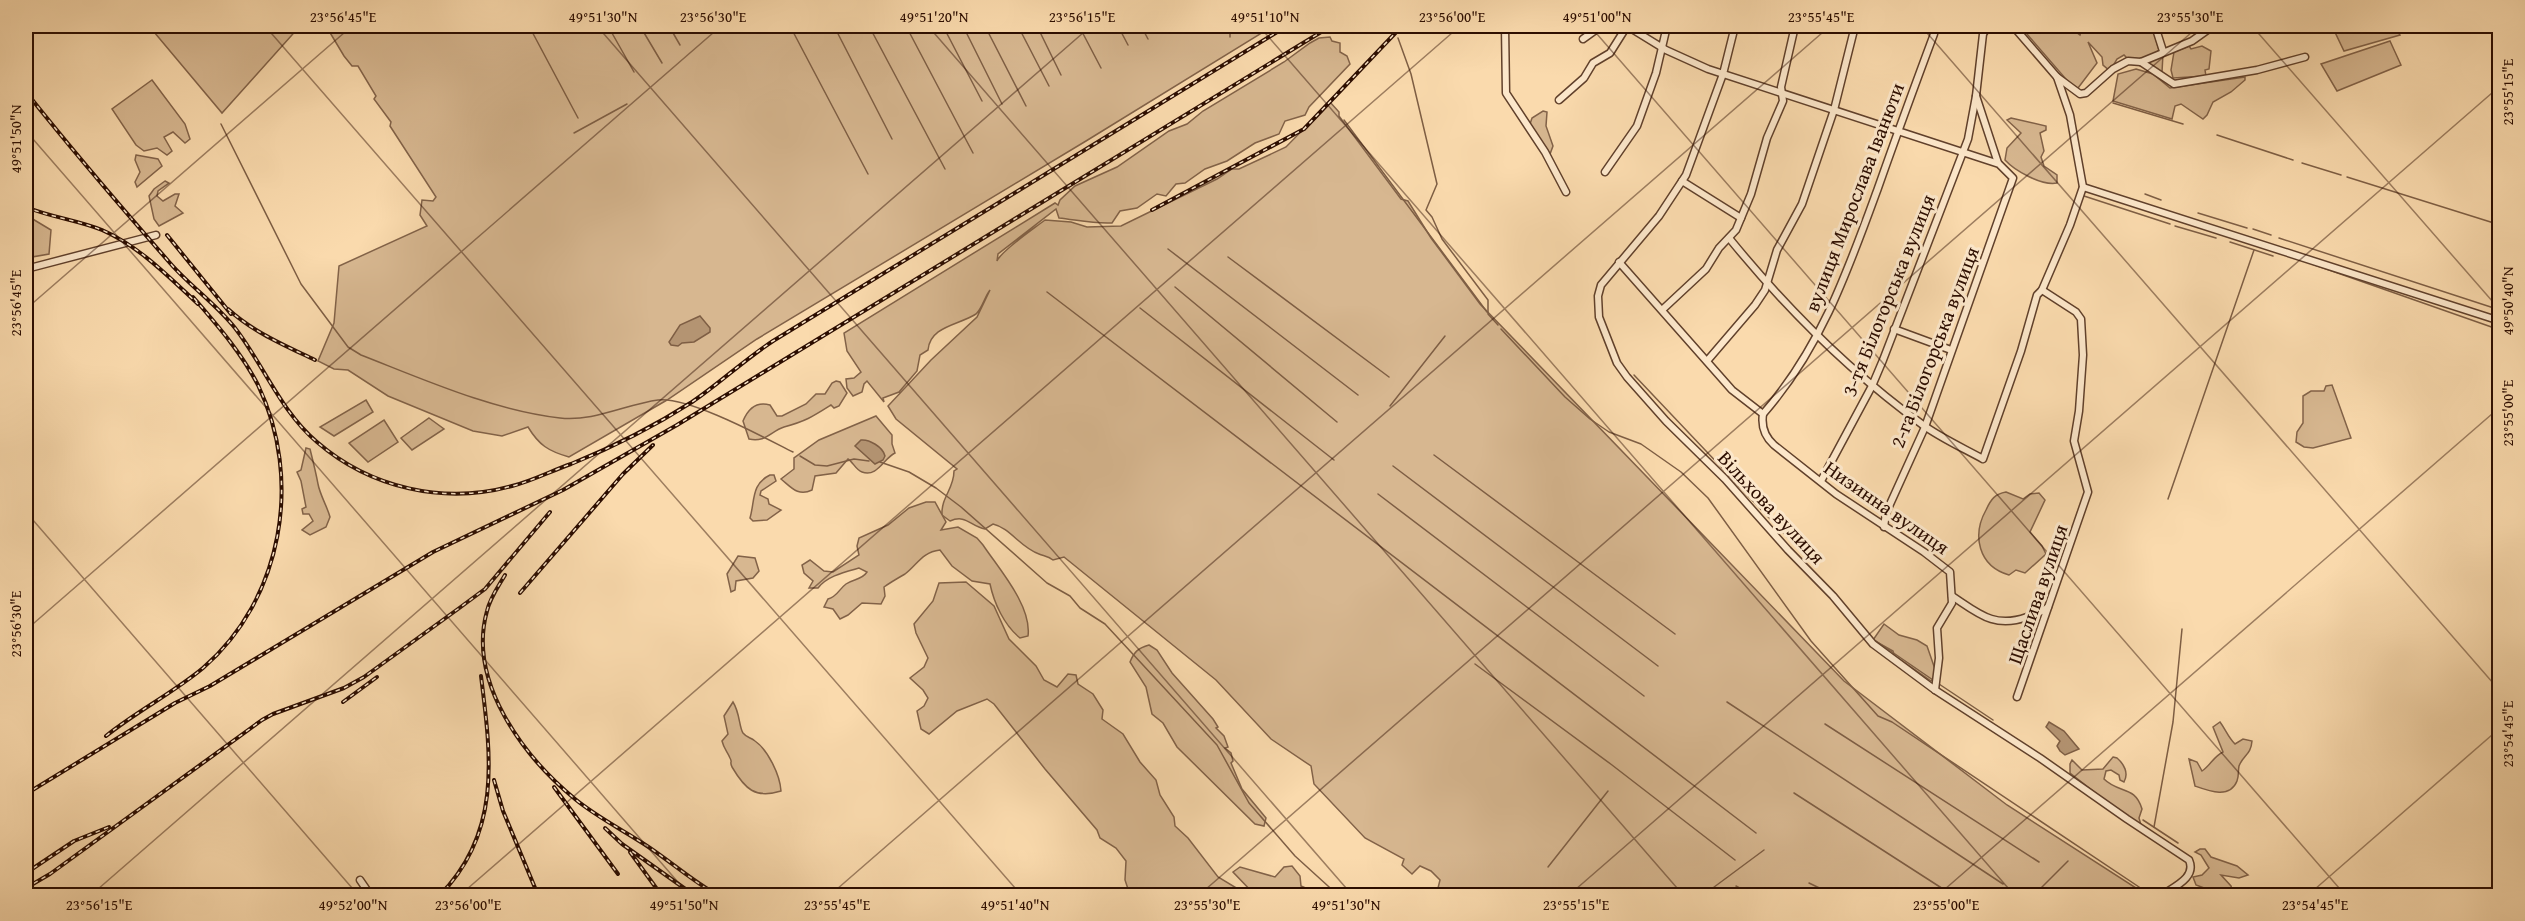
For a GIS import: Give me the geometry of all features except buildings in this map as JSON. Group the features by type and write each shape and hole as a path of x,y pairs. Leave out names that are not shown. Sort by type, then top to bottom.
{"street":[{"path":"1504,26 1506,93 1545,152 1566,192"},
{"path":"1583,39 1601,26"},
{"path":"1559,100 1584,78 1593,63 1610,53 1627,26 1663,47 1723,74 1999,164"},
{"path":"1605,172 1637,126 1663,47 1667,26"},
{"name":"Вільхова вулиця","path":"1735,26 1723,74 1682,181 1659,216 1601,285 1599,307 1602,326 1617,363 1626,377 1666,421 1725,479 1788,550 1833,596 1873,644 1935,690 2189,860 2191,870 2188,877 2161,896"},
{"path":"1662,310 1706,269 1719,248 1736,230 1751,194 1767,138 1783,101 1781,87 1795,26"},
{"path":"1707,360 1755,305 1767,284 1777,250 1802,204 1834,111 1851,50 1855,26"},
{"name":"вулиця Мирослава Іванюти","path":"1763,414 1789,382 1818,337 1843,281 1934,34 1934,26"},
{"name":"3-тя Білогорська вулиця","path":"1821,481 1872,386 1968,139 1976,96 1983,34 1988,26"},
{"path":"2013,26 2057,77 2080,94 2086,93 2113,69 2128,61 2141,62 2174,84 2257,70 2305,57"},
{"path":"2155,26 2163,51"},
{"path":"2141,62 2192,41 2213,26"},
{"path":"1729,238 1767,284 1818,337 1872,386 1925,427 1983,459 2021,351 2037,295 2042,290 2070,225 2083,187 2070,115 2057,77"},
{"path":"1976,96 1999,164"},
{"name":"2-га Білогорська вулиця","path":"1884,527 1886,513 1925,427 1951,350 1996,232 2013,178 1999,164"},
{"path":"1682,181 1741,218"},
{"path":"2083,187 2499,321"},
{"path":"26,269 156,235"},
{"path":"1619,262 1742,399 1763,414"},
{"name":"Щаслива вулиця","path":"2017,698 2087,501 2088,492 2074,441 2079,411 2083,355 2081,319 2076,312 2042,290"},
{"path":"1894,329 1951,350"},
{"name":"Низинна вулиця","path":"1763,414 1766,437 1821,481 1884,527 1924,552 1950,573 1952,596"},
{"path":"1935,690 1939,658 1937,628 1947,614 1952,603 1952,596"},
{"path":"1952,596 1984,617 2002,622 2023,619 2044,611 2050,605"},
{"path":"360,880 371,896"}],"shaded area":[{"path":"149,26 300,26 222,113"},
{"path":"326,26 1273,26 757,339 667,400 569,457 545,446 528,427 502,436 473,431 388,396 348,370 334,369 318,361 334,323 339,266 427,226 420,215 422,200 433,201 436,197 390,126 391,122 374,99 376,96 358,66 352,66 344,56"},
{"path":"2020,26 2068,26 2080,35 2082,29 2094,26 2152,26 2159,50 2152,56 2163,54 2162,72 2143,61 2127,58 2124,55 2117,59 2110,71 2103,65 2102,57 2088,42 2097,63 2078,88 2071,85"},
{"path":"2332,26 2394,26 2400,35 2344,51"},
{"path":"1330,37 1332,41 1340,43 1340,52 1347,56 1350,64 1309,107 1305,115 1285,121 1279,134 1255,143 1227,161 1205,169 1185,183 1176,184 1166,196 1157,194 1137,208 1120,211 1112,223 1059,218 1056,209 998,254 997,261 1011,246 1045,220 1071,222 1087,227 1121,226 1217,179 1232,169 1239,169 1286,147 1330,102 1401,199 1408,201 1431,238 1480,304 1844,681 2007,805 2147,895 1557,896 1552,892 1553,895 1443,895 1438,888 1440,880 1431,871 1420,866 1412,874 1402,865 1404,859 1365,838 1314,784 1311,766 1271,739 1216,680 1064,557 1053,560 1033,551 999,526 993,524 985,529 960,519 950,521 942,515 943,503 952,483 954,471 957,469 896,419 888,406 931,360 977,317 990,290 976,314 946,327 934,336 928,350 920,355 917,371 899,392 883,398 884,402 867,381 862,392 853,396 847,388 846,379 854,378 861,372 847,351 844,333 1055,203 1058,205 1060,200 1075,186 1117,167 1169,131 1187,124 1203,111 1284,62 1310,43 1319,38"},
{"path":"2390,41 2401,65 2337,91 2321,64"},
{"path":"2189,46 2191,49 2202,46 2211,51 2209,69 2205,70 2206,76 2173,78 2171,70 2174,52"},
{"path":"2136,69 2153,74 2170,88 2245,77 2245,80 2231,92 2213,102 2203,119 2181,104 2175,106 2172,119 2113,101 2118,74"},
{"path":"152,80 185,124 190,139 185,143 173,132 164,137 172,151 167,155 157,148 144,151 136,145 112,109"},
{"path":"1543,111 1547,112 1546,126 1553,146 1550,154 1546,155 1529,127 1532,118"},
{"path":"2011,118 2046,126 2046,130 2040,133 2044,151 2041,157 2044,166 2057,175 2057,183 2029,177 2005,160 2007,148 2021,133 2007,120"},
{"path":"136,155 158,159 162,166 137,187 135,182 140,172 135,160"},
{"path":"165,181 169,183 158,191 157,196 163,201 179,194 175,206 183,213 159,226 154,219 149,196"},
{"path":"26,215 51,230 49,254 26,258"},
{"path":"700,316 710,328 710,332 694,342 682,343 678,346 671,345 669,342 680,325"},
{"path":"836,381 840,382 847,393 839,406 834,408 831,405 809,418 779,429 764,438 749,439 743,421 753,407 761,404 770,405 777,416 782,416 806,404 816,394 825,394"},
{"path":"2332,385 2351,438 2313,448 2304,447 2296,442 2297,432 2303,423 2303,396 2311,391 2324,391 2326,386"},
{"path":"366,400 373,412 334,436 320,427"},
{"path":"876,416 892,435 895,453 876,470 862,472 848,459 836,473 815,476 812,490 807,492 795,490 781,479 794,469 794,458 819,440"},
{"path":"429,418 444,429 412,450 401,438"},
{"path":"384,420 398,442 368,462 349,443"},
{"path":"861,440 879,447 885,456 883,460 875,464 855,446"},
{"path":"306,448 310,449 319,488 330,517 326,527 310,535 302,530 313,521 309,514 303,514 302,509 306,507 297,472 301,470"},
{"path":"770,475 774,475 776,481 761,491 760,495 768,499 769,504 781,510 767,520 753,521 750,518 755,493 760,483"},
{"path":"2006,492 2023,499 2030,494 2039,493 2045,500 2030,532 2046,554 2025,573 2016,570 2009,575 1999,571 1990,565 1981,548 1979,529 1986,510 1994,498"},
{"path":"926,502 935,502 946,522 941,530 958,527 977,538 983,545 1020,600 1028,624 1028,636 1020,638 1009,627 997,606 990,584 972,581 952,566 940,550 924,556 905,574 884,587 885,596 881,604 862,603 840,619 833,609 824,607 828,599 836,595 846,584 863,577 867,572 859,568 831,577 818,588 809,588 813,581 804,573 802,565 810,560 824,571 833,572 859,555 857,546 859,538 888,525 909,508"},
{"path":"738,556 755,558 759,571 753,578 736,581 735,590 731,592 727,574"},
{"path":"966,582 994,606 1009,639 1036,666 1044,680 1057,687 1068,674 1076,675 1078,684 1093,694 1103,710 1102,719 1123,734 1140,762 1156,780 1160,795 1174,817 1175,826 1188,838 1218,877 1248,895 1130,895 1125,880 1126,861 1116,848 1100,838 1097,830 994,704 987,699 957,711 929,734 921,729 917,711 924,706 928,698 910,678 924,667 928,658 914,624 933,601 939,583"},
{"path":"1884,624 1899,635 1917,640 1927,646 1936,672 1933,680 1931,681 1894,655 1893,651 1873,640"},
{"path":"1149,645 1157,650 1172,673 1213,719 1218,727 1216,728 1224,736 1228,747 1225,748 1231,753 1233,761 1231,763 1242,789 1266,818 1264,826 1255,824 1177,747 1163,723 1152,714 1146,687 1130,662 1137,651"},
{"path":"733,702 743,733 760,745 769,757 781,791 757,793 741,781 732,767 722,741 728,734 724,716"},
{"path":"2049,722 2064,731 2079,749 2065,755 2060,751 2057,746 2060,741 2046,727"},
{"path":"2220,722 2235,744 2243,739 2252,741 2250,749 2239,766 2238,779 2234,787 2224,792 2195,786 2189,759 2197,762 2202,771 2223,752 2213,727"},
{"path":"2113,757 2124,766 2126,772 2124,782 2111,770 2106,771 2104,779 2135,796 2142,809 2139,818 2141,825 2129,819 2070,773 2072,760 2082,770 2103,769"},
{"path":"2205,849 2211,857 2237,866 2248,875 2239,878 2221,875 2231,886 2234,895 2213,895 2196,885 2193,877 2202,875 2209,868 2201,855 2195,852"},
{"path":"1292,866 1300,876 1301,886 1317,893 1315,895 1255,895 1233,872 1240,867 1275,877 1284,867"}],"waterway":[{"path":"529,26 578,118"},
{"path":"608,26 634,72"},
{"path":"640,26 662,63"},
{"path":"669,26 680,45"},
{"path":"790,26 868,174"},
{"path":"834,26 892,139"},
{"path":"869,26 945,169"},
{"path":"906,26 973,153"},
{"path":"943,26 982,101"},
{"path":"963,26 1002,104"},
{"path":"985,26 1026,106"},
{"path":"1018,26 1049,86"},
{"path":"1037,26 1061,75"},
{"path":"1079,26 1101,68"},
{"path":"1118,26 1128,45"},
{"path":"1141,26 1148,39"},
{"path":"1230,37 1230,31 1238,26"},
{"path":"1398,38 1411,74 1437,184 1426,210 1432,217 1442,239 1488,300 1488,314 1498,325"},
{"path":"2113,103 2183,124"},
{"path":"574,133 627,104"},
{"path":"1344,120 1487,312"},
{"path":"221,124 301,284 348,347 361,355 484,401 560,418 572,419 597,415 658,400 688,404 746,428 793,452"},
{"path":"2217,135 2293,160"},
{"path":"2302,163 2341,175"},
{"path":"2347,177 2497,224"},
{"path":"2145,194 2161,200"},
{"path":"2084,196 2170,224"},
{"path":"2198,213 2247,228"},
{"path":"2175,226 2216,238"},
{"path":"2253,229 2271,235"},
{"path":"2279,238 2500,310"},
{"path":"2230,242 2273,256"},
{"path":"1168,249 1358,395"},
{"path":"2168,499 2254,250"},
{"path":"1228,257 1389,377"},
{"path":"2312,264 2500,330"},
{"path":"1175,287 1337,422"},
{"path":"1047,292 1756,833"},
{"path":"1140,308 1334,460"},
{"path":"1501,329 1565,397 1590,419 1609,432 1641,444 1681,472 1708,498 1811,641 1878,716 1892,722 2151,895"},
{"path":"1390,406 1445,336"},
{"path":"1634,375 1724,470"},
{"path":"1434,455 1675,634"},
{"path":"800,456 815,465 827,466 854,459 869,461"},
{"path":"880,462 909,472 936,488 961,507 1047,583 1070,596 1080,608 1105,624 1217,745 1249,803 1295,856 1339,896"},
{"path":"1393,466 1658,666"},
{"path":"1729,476 1796,546"},
{"path":"1378,494 1644,696"},
{"path":"2154,827 2173,722 2182,629"},
{"path":"1876,641 1933,680"},
{"path":"1475,664 1612,765 1735,860"},
{"path":"1939,684 1993,720"},
{"path":"1727,702 2003,884"},
{"path":"1825,724 2039,862"},
{"path":"1548,867 1608,791"},
{"path":"1794,793 1954,896"},
{"path":"2143,820 2178,843"},
{"path":"1702,896 1764,850"},
{"path":"2033,896 2068,861"},
{"path":"1809,883 1836,896"},
{"path":"1736,886 1754,896"}],"railway":[{"path":"26,92 170,263 235,328 293,417 304,430 338,458 384,481 434,493 460,494 512,486 527,481 602,451 663,420 702,395 773,341 1287,26"},
{"path":"26,794 175,703 210,686 433,552 563,490 677,425 1331,26"},
{"path":"1152,210 1304,129 1402,26"},
{"path":"26,207 93,227 116,237 153,263 198,304"},
{"path":"167,235 231,314"},
{"path":"106,736 203,668 230,640 252,608 267,573 277,536 281,498 280,459 272,421 258,385 244,361 193,297"},
{"path":"228,309 258,331 315,360"},
{"path":"520,593 623,474 653,445"},
{"path":"26,888 50,874 262,720 344,688 364,677 485,589 550,512"},
{"path":"505,575 487,611 483,638 485,664 504,716 519,740 537,762 575,799 719,896"},
{"path":"439,896 459,872 474,846 483,820 489,764 481,676"},
{"path":"343,702 377,677"},
{"path":"494,780 503,811 538,895"},
{"path":"554,787 618,874"},
{"path":"26,873 74,841 109,827"},
{"path":"605,828 622,844 691,893"},
{"path":"630,852 662,896"}]}
